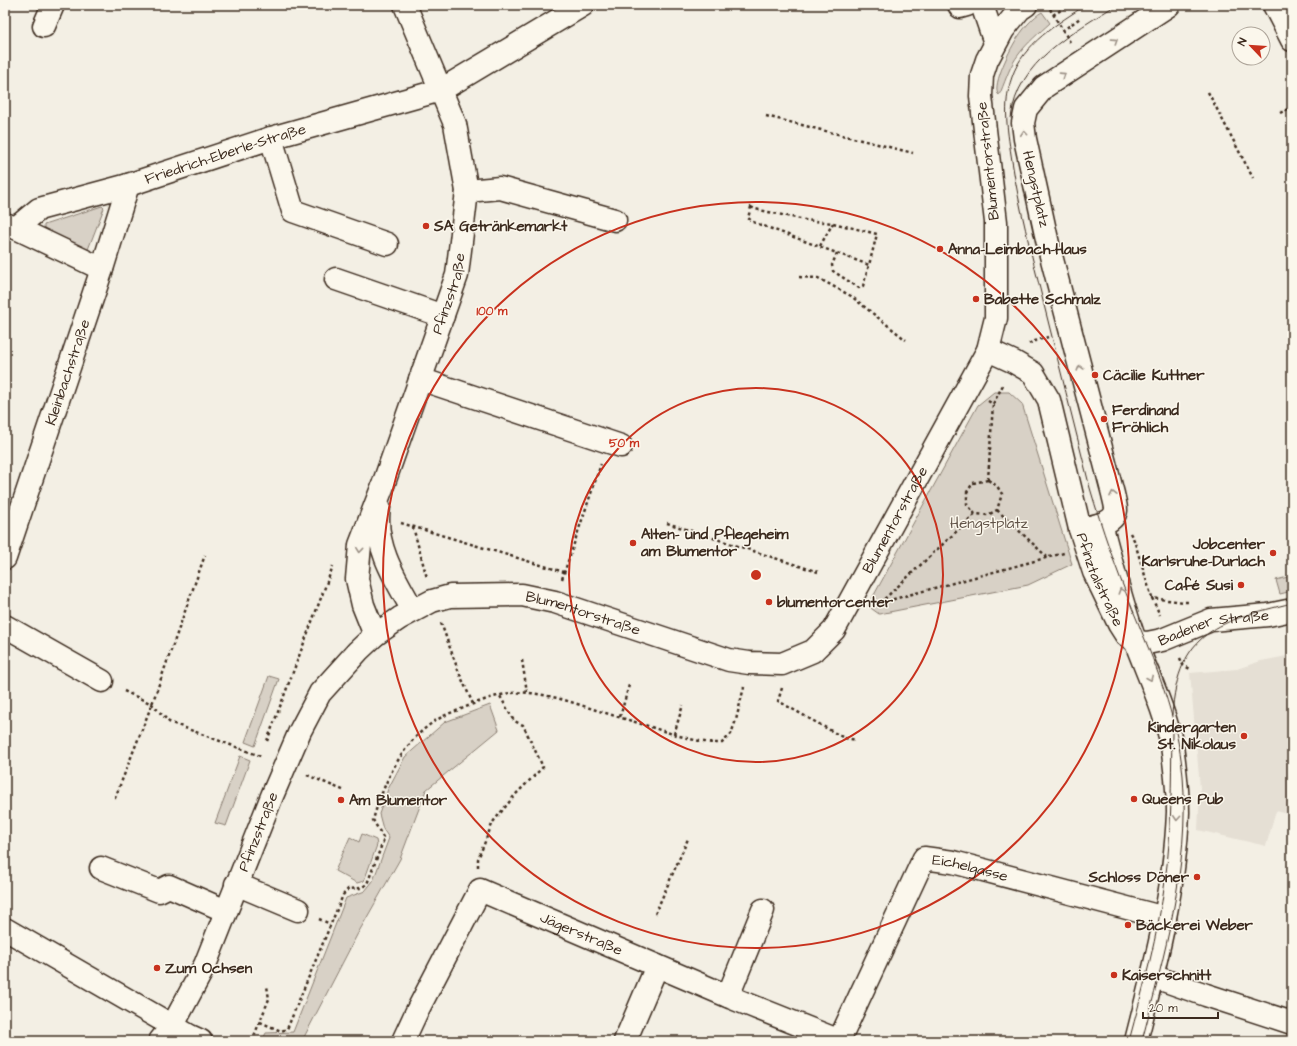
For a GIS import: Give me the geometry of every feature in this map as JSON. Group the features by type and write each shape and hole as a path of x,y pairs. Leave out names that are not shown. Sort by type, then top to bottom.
{"street":[{"path":"44,26 53,5"},
{"name":"Pfinzstraße","path":"375,635 363,605 358,579 360,545 382,488 456,275 467,191 455,124 405,5"},
{"name":"Friedrich-Eberle-Straße","path":"10,226 39,209 128,185 271,138 441,90 583,5"},
{"path":"958,5 960,7 967,5"},
{"path":"982,5 995,43"},
{"name":"Hengstplatz","path":"1096,528 1113,494 1048,244 1025,139 1023,123 1026,109 1044,87 1169,5"},
{"path":"1274,5 1292,40"},
{"name":"Blumentorstraße","path":"423,606 450,596 522,595 555,602 729,660 749,663 782,664 812,651 834,630 988,350 996,318 996,222 981,96 982,75 995,43 1021,6"},
{"path":"271,138 293,211 387,244"},
{"name":"Kleinbachstraße","path":"5,558 102,269 128,185"},
{"path":"467,191 500,188 615,220"},
{"name":"Friedrich-Eberle-Straße","path":"10,226 102,269"},
{"path":"336,279 443,316"},
{"name":"Pfinztalstraße","path":"988,350 1014,362 1033,374 1049,400 1096,528 1094,572 1119,624 1126,635 1136,642 1158,696 1172,746 1178,811 1176,842 1165,918 1136,1041"},
{"path":"420,379 615,444"},
{"name":"Pfinzstraße","path":"166,1033 205,965 236,884 285,766 300,731 320,693 358,651 375,635 400,618 423,606 391,570 381,546 378,517 382,488"},
{"name":"Badener Straße","path":"1136,642 1147,643 1162,640 1210,620 1268,615 1292,610"},
{"path":"5,626 102,681"},
{"name":"Eichelgasse","path":"840,1041 924,858 953,862 1165,918"},
{"path":"101,868 160,892 169,886 226,910"},
{"path":"236,884 298,910"},
{"path":"403,1041 480,890"},
{"name":"Jägerstraße","path":"480,890 728,996 840,1041"},
{"path":"728,996 763,910"},
{"path":"5,929 166,1033 201,1041"},
{"path":"625,1041 657,966"},
{"path":"1152,976 1292,1023"}],"path":[{"path":"1048,5 1062,31 1082,62"},
{"path":"1053,15 1069,5"},
{"path":"1062,31 1080,18"},
{"path":"1208,92 1253,178"},
{"path":"1280,113 1292,107"},
{"path":"766,116 913,153"},
{"path":"837,253 832,265 833,271 859,288 863,286 869,265 877,234 833,223 804,220 751,207 748,218 753,222 820,246 869,265"},
{"path":"820,246 833,223"},
{"path":"799,277 818,278 851,296 906,340"},
{"path":"988,480 993,404"},
{"path":"555,602 564,572 615,444"},
{"path":"988,480 997,486 1002,494 997,510 988,515 976,514 967,504 967,492 973,483 988,480"},
{"path":"997,510 1047,557"},
{"path":"879,603 976,514"},
{"path":"378,517 414,526 564,572"},
{"path":"667,523 818,572"},
{"path":"414,526 423,606 458,670 473,704"},
{"path":"857,590 879,603 1047,557 1096,528 1134,540 1152,598 1184,602 1191,601"},
{"path":"115,798 152,704 205,555"},
{"path":"267,742 333,565"},
{"path":"522,660 527,692"},
{"path":"260,1022 281,1031 287,1028 343,895 348,890 361,888 367,884 384,839 373,820 379,800 388,779 404,751 422,731 442,717 473,704 509,693 527,692 567,700 674,734 712,743 722,742 731,734 736,720 749,663"},
{"path":"782,664 783,687 778,701 844,738 856,740"},
{"path":"620,717 629,685"},
{"path":"124,691 152,704 169,722 262,756 345,791"},
{"path":"480,890 478,859 493,822 515,795 543,767 523,725 514,721 500,696"},
{"path":"674,734 683,705"},
{"path":"259,764 262,756"},
{"path":"655,914 688,839"},
{"path":"322,920 330,924"},
{"path":"252,1041 269,999 267,986"}],"shaded area":[{"name":"Kindergarten St. Nikolaus","path":"1292,655 1292,815 1276,811 1266,846 1198,830 1200,788 1190,673 1237,669 1261,661"}],"green space":[{"path":"1042,12 1050,23 1029,42 1016,58 999,95 997,89 1000,74 1011,49 1026,26"},
{"path":"102,206 104,208 87,252 44,232 44,225"},
{"name":"Hengstplatz","path":"994,392 1009,392 1022,404 1072,564 1028,585 879,614 868,606 978,405"},
{"path":"1292,576 1292,591 1280,594 1276,580"},
{"path":"269,676 279,679 255,746 245,742"},
{"path":"490,705 499,730 426,790 400,859 357,935 302,1041 262,1041 266,1033 293,1032 346,898 365,891 373,881 389,838 383,829 379,814 388,789 405,757 445,722"},
{"path":"240,756 250,760 226,826 215,823"},
{"path":"362,834 376,840 377,845 364,881 357,883 335,871 350,837 359,842"}],"tram line":[{"path":"1086,5 1053,27 1024,54 1017,65 1009,88 1007,98 1007,119 1018,195 1090,488 1115,564 1149,648 1164,690 1176,732 1180,754 1183,776 1184,810 1183,843 1179,877 1159,976 1142,1041"},
{"path":"1011,118 1015,98 1024,80 1036,65 1065,38 1116,5"},
{"path":"1172,715 1176,687 1183,664 1194,647 1207,634 1224,624 1244,616 1292,603"},
{"path":"1129,1041 1145,982 1165,881 1170,826 1172,733"}],"place":[{"name":"SA Getränkemarkt","path":"426,226"},
{"name":"Anna-Leimbach-Haus","path":"940,249"},
{"name":"Babette Schmalz","path":"976,299"},
{"name":"Cäcilie Kuttner","path":"1095,375"},
{"name":"Ferdinand Fröhlich","path":"1104,419"},
{"name":"Alten- und Pflegeheim am Blumentor","path":"633,543"},
{"name":"Jobcenter Karlsruhe-Durlach","path":"1273,553"},
{"name":"Café Susi","path":"1241,585"},
{"name":"blumentorcenter","path":"769,602"},
{"name":"Kindergarten St. Nikolaus","path":"1244,736"},
{"name":"Queens Pub","path":"1134,799"},
{"name":"Am Blumentor","path":"341,800"},
{"name":"Schloss Döner","path":"1197,877"},
{"name":"Bäckerei Weber","path":"1128,925"},
{"name":"Zum Ochsen","path":"157,968"},
{"name":"Kaiserschnitt","path":"1114,975"}]}
